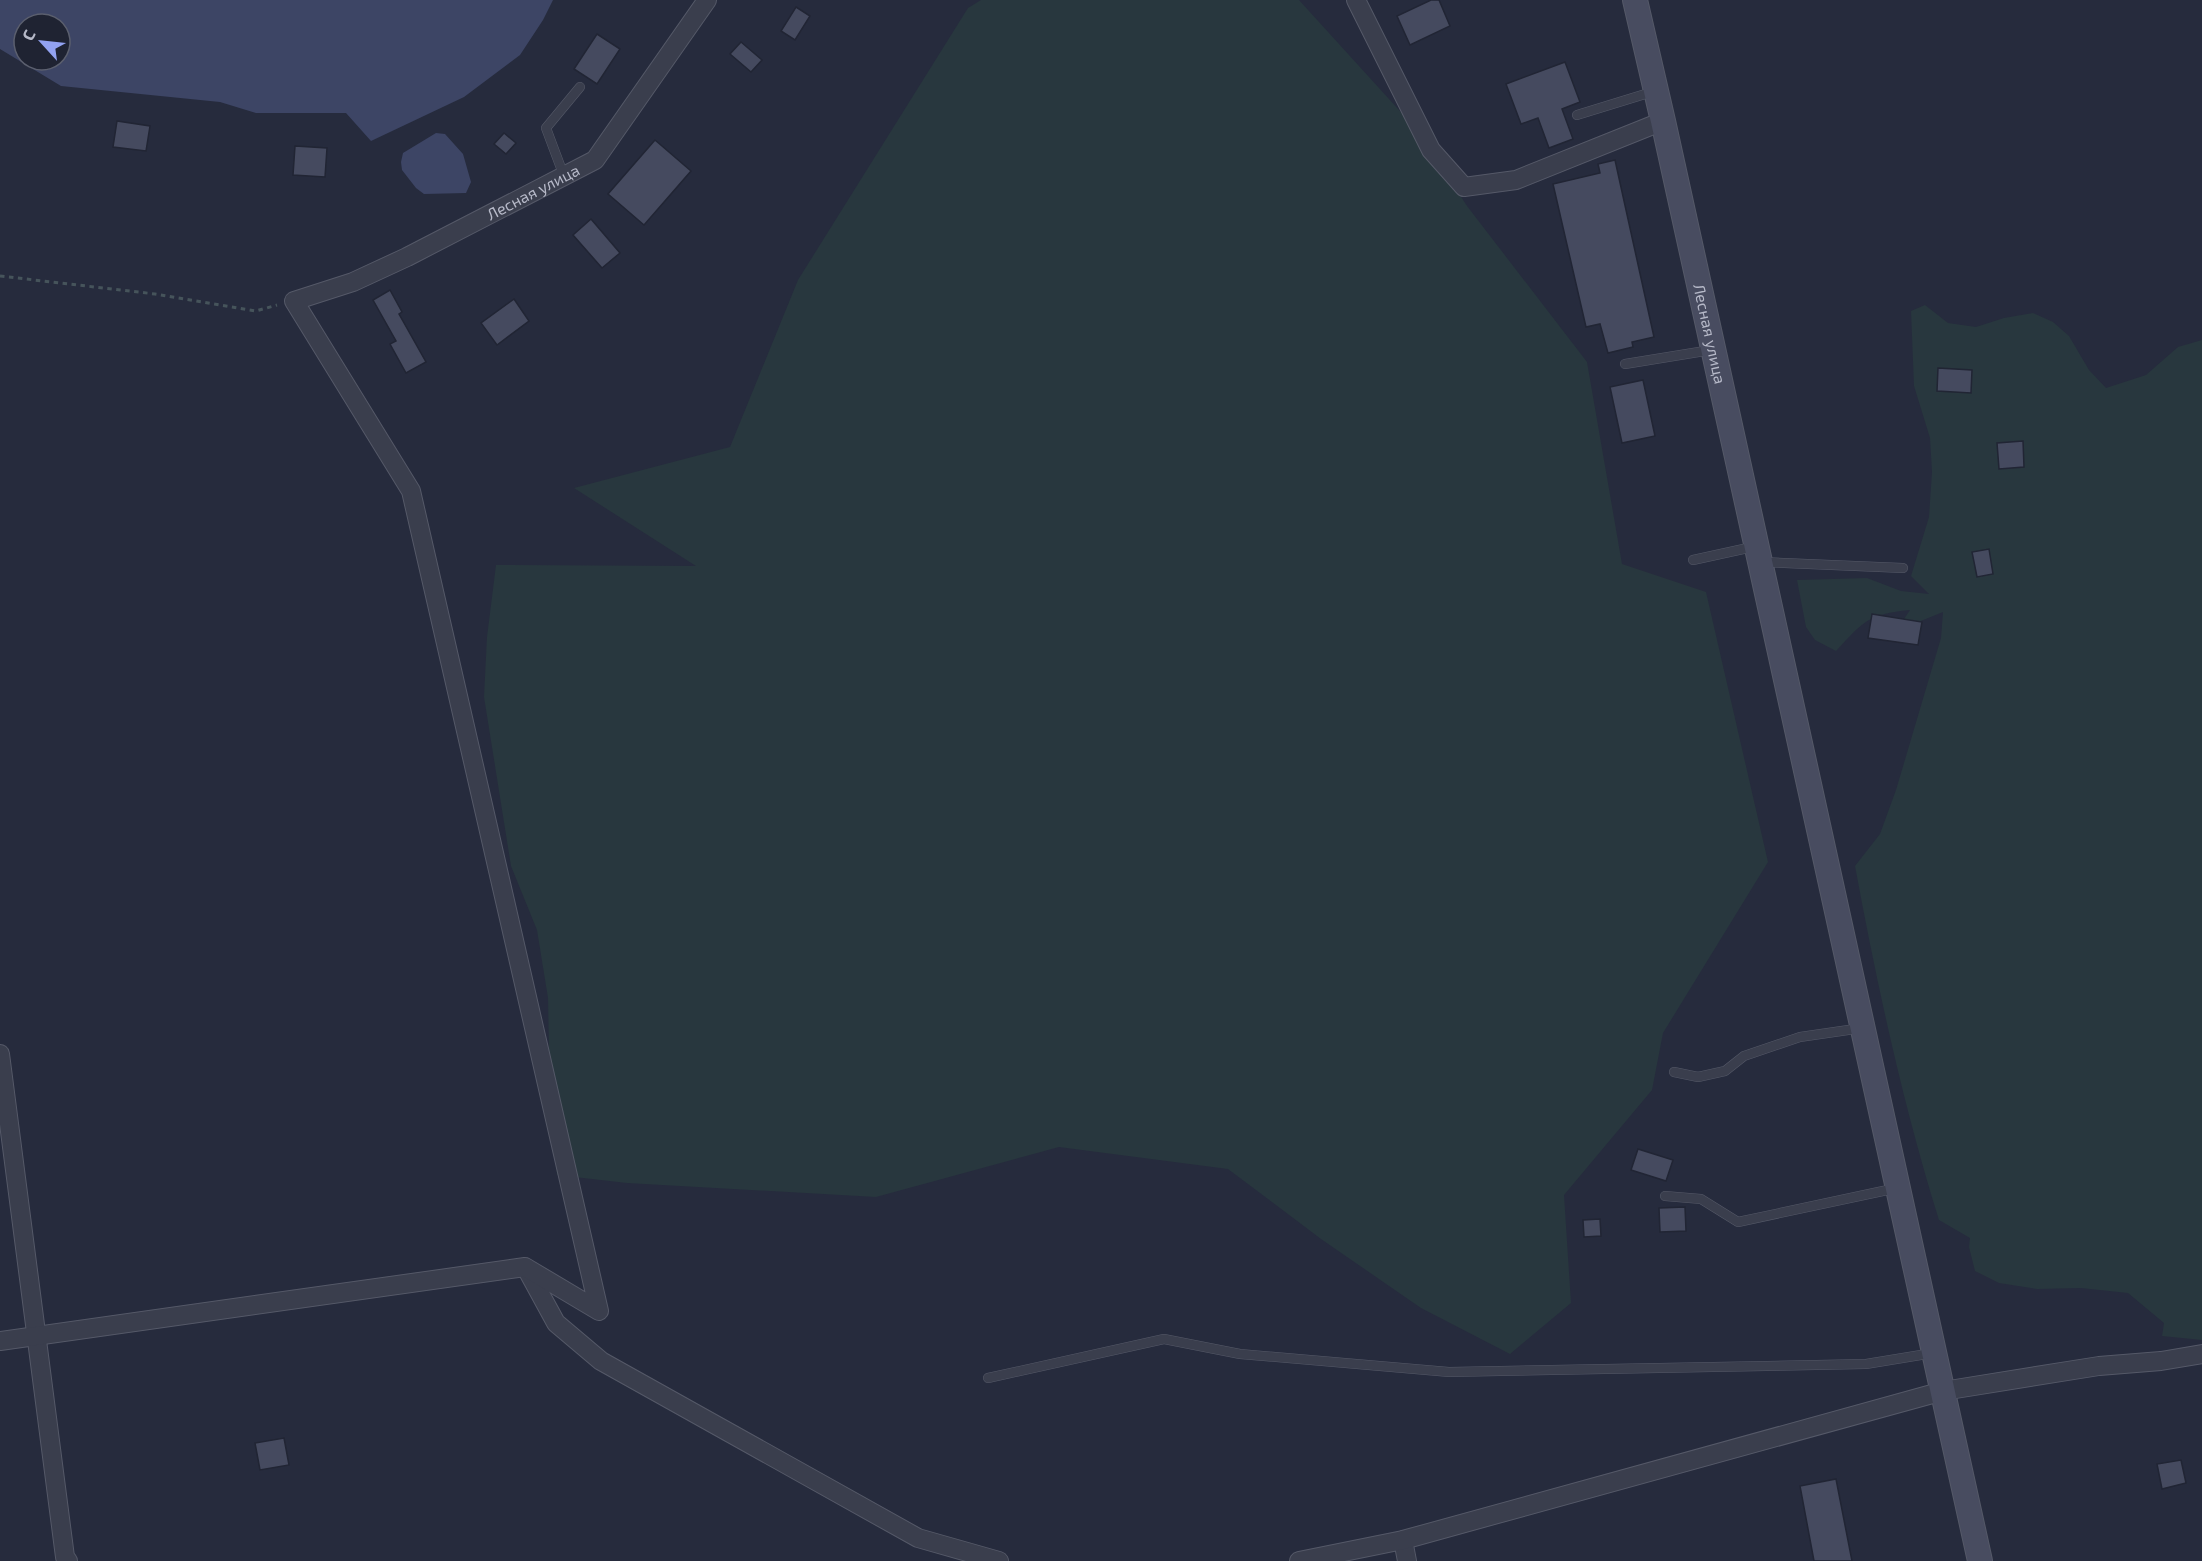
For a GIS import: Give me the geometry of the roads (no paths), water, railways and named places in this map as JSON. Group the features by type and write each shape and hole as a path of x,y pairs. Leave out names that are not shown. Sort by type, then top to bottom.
{"street":[{"name":"Лесная улица","path":"525,1267 599,1311 411,491 294,301 364,277 595,160 706,0"},
{"path":"1356,0 1431,150 1464,187 1516,180 1663,121"},
{"name":"Лесная улица","path":"1635,0 1980,1561"},
{"path":"0,1054 65,1557 68,1561"},
{"path":"0,1341 525,1267 556,1323 601,1361 918,1538 999,1561"},
{"path":"1299,1561 1403,1540 1943,1391 2098,1366 2161,1361 2202,1354"},
{"path":"1403,1540 1407,1561"}],"lane":[{"path":"564,176 546,128 580,87"},
{"path":"1577,115 1656,90"},
{"path":"1625,364 1714,350"},
{"path":"1693,560 1758,554 1903,568"},
{"path":"1674,1072 1698,1077 1725,1071 1744,1056 1800,1037 1862,1028"},
{"path":"1665,1196 1701,1199 1738,1222 1897,1188"},
{"path":"988,1378 1164,1339 1240,1354 1449,1372 1866,1364 1934,1352"}],"water":[{"path":"0,0 553,0 520,55 464,97 371,141 346,113 256,113 220,102 61,86 38,72 72,72 72,12 12,12 12,56 0,49"},
{"path":"436,133 445,134 463,154 471,182 466,193 424,194 416,188 402,170 403,153"}]}
